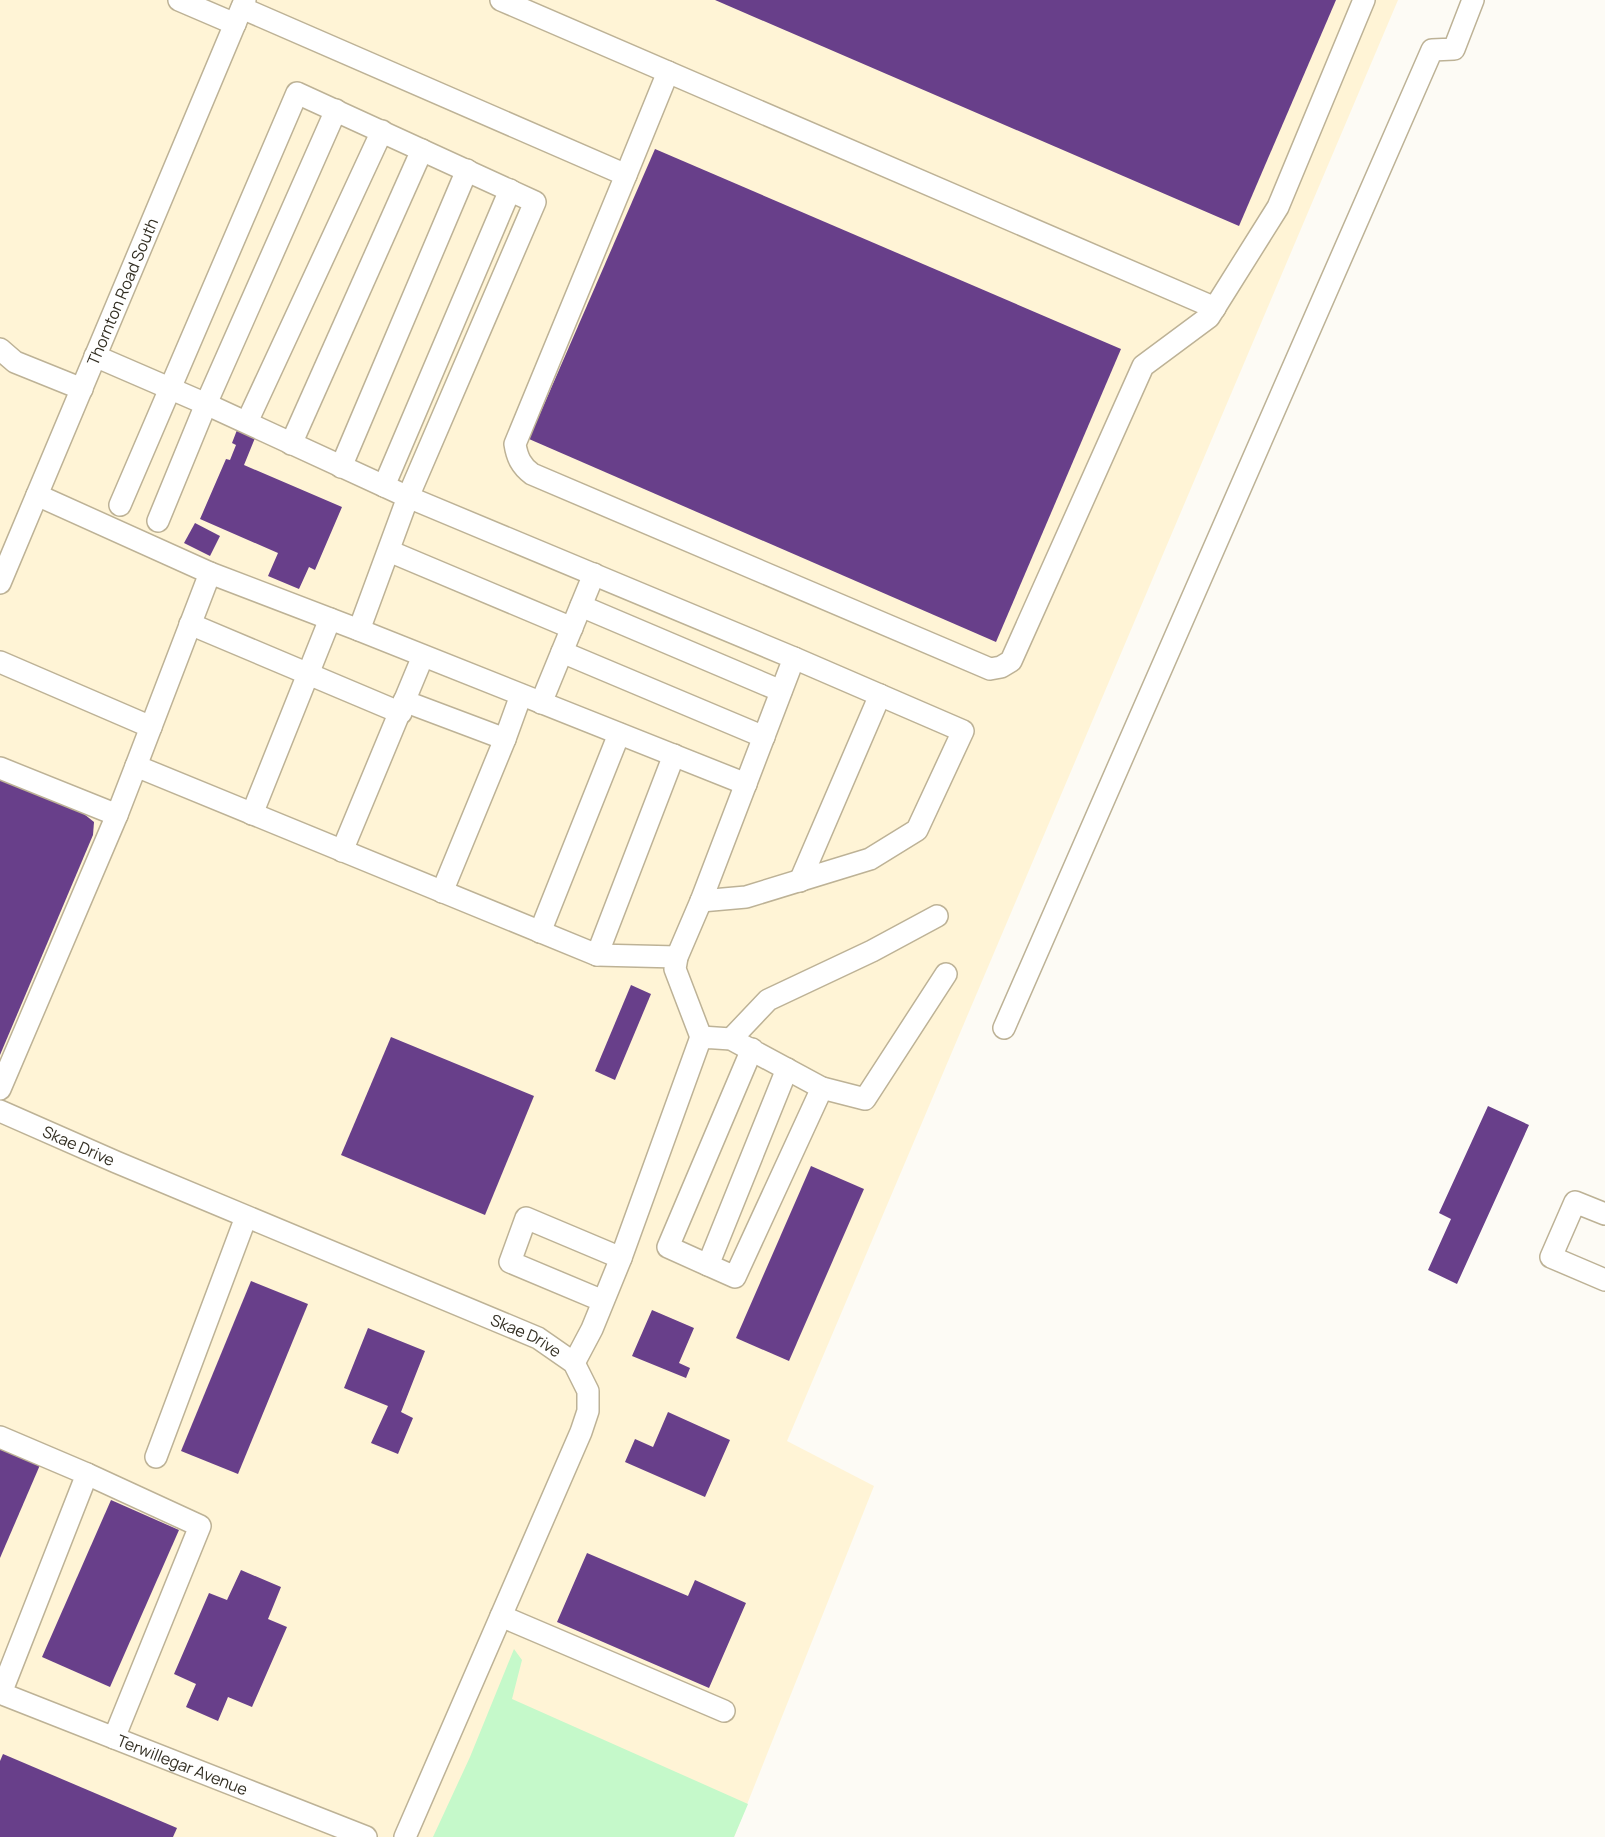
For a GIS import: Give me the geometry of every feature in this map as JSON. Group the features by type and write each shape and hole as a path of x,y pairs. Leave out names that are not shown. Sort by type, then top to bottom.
{"street":[{"path":"179,0 241,11 626,175"},
{"path":"501,0 1215,308"},
{"path":"669,72 514,444 516,455 524,469 532,474 990,669 1001,668 1011,661 1143,366 1209,317 1278,207 1365,0"},
{"path":"1004,1028 1432,50 1454,48 1473,0"},
{"name":"Thornton Road South","path":"0,583 241,11"},
{"path":"120,505 297,93 535,202 408,497 359,630"},
{"path":"158,521 206,404 336,110"},
{"path":"247,423 382,131"},
{"path":"291,444 422,150"},
{"path":"341,467 466,170"},
{"path":"384,486 510,190"},
{"path":"5,357 82,389"},
{"path":"95,357 206,404 408,497 963,731 917,830 870,859 746,897 701,901"},
{"path":"37,495 210,573 746,784"},
{"path":"389,551 572,628"},
{"path":"0,1089 4,1068 117,815 210,573"},
{"path":"541,703 594,574"},
{"path":"581,606 781,691"},
{"path":"252,814 330,619"},
{"path":"190,624 307,673 403,707 505,739"},
{"path":"562,652 764,736"},
{"path":"342,851 423,656"},
{"path":"574,1362 592,1329 621,1258 701,1037 675,969 677,957 701,901 794,658"},
{"path":"0,662 151,727"},
{"path":"442,892 521,695"},
{"path":"800,881 880,695"},
{"path":"540,932 620,734"},
{"path":"597,955 674,755"},
{"path":"136,766 597,955 677,957"},
{"path":"0,768 117,815"},
{"path":"731,1039 768,1000 872,951 937,916"},
{"path":"701,1037 731,1039 822,1088 865,1099 946,974"},
{"path":"752,1049 668,1247 735,1277 822,1088"},
{"path":"708,1265 787,1069"},
{"name":"Skae Drive","path":"0,1111 538,1338 574,1362 588,1391 588,1411 582,1432 405,1837"},
{"path":"1605,1214 1575,1202 1551,1257 1605,1280"},
{"path":"156,1457 246,1216"},
{"path":"603,1301 510,1262 526,1218 621,1258"},
{"path":"0,1437 200,1526 114,1738"},
{"path":"0,1693 87,1474"},
{"path":"501,1616 724,1711"},
{"name":"Terwillegar Avenue","path":"0,1693 366,1837"}],"shaded area":[{"path":"0,0 1398,0 787,1441 874,1486 734,1837 0,1837"}],"green space":[{"path":"514,1649 522,1660 512,1699 748,1804 734,1837 433,1837 470,1757"}],"building":[{"path":"715,0 1336,0 1239,226"},
{"path":"655,149 1121,349 996,642 529,439"},
{"path":"237,430 255,438 244,465 342,507 315,570 309,567 299,589 268,576 278,553 200,519 226,459 230,460 236,445 232,443"},
{"path":"195,523 220,536 210,556 184,543"},
{"path":"0,778 84,814 94,822 93,835 0,1055"},
{"path":"631,985 651,994 615,1080 595,1071"},
{"path":"391,1037 534,1096 485,1215 341,1155"},
{"path":"1488,1106 1529,1125 1457,1284 1428,1270 1451,1219 1439,1213"},
{"path":"811,1166 864,1189 789,1361 736,1338"},
{"path":"251,1281 308,1304 238,1474 181,1451"},
{"path":"652,1310 694,1328 679,1363 690,1368 686,1378 632,1356"},
{"path":"368,1328 425,1351 401,1412 413,1418 398,1454 371,1443 388,1406 344,1388"},
{"path":"668,1412 730,1440 705,1497 625,1462 635,1439 653,1447"},
{"path":"0,1439 43,1458 0,1558"},
{"path":"111,1500 179,1530 110,1687 42,1657"},
{"path":"587,1553 688,1596 695,1580 746,1603 709,1688 557,1622"},
{"path":"241,1570 281,1587 268,1619 287,1627 252,1707 228,1697 218,1721 186,1707 196,1684 174,1674 209,1593 227,1600"},
{"path":"3,1754 177,1828 173,1837 0,1837 0,1761"}]}
